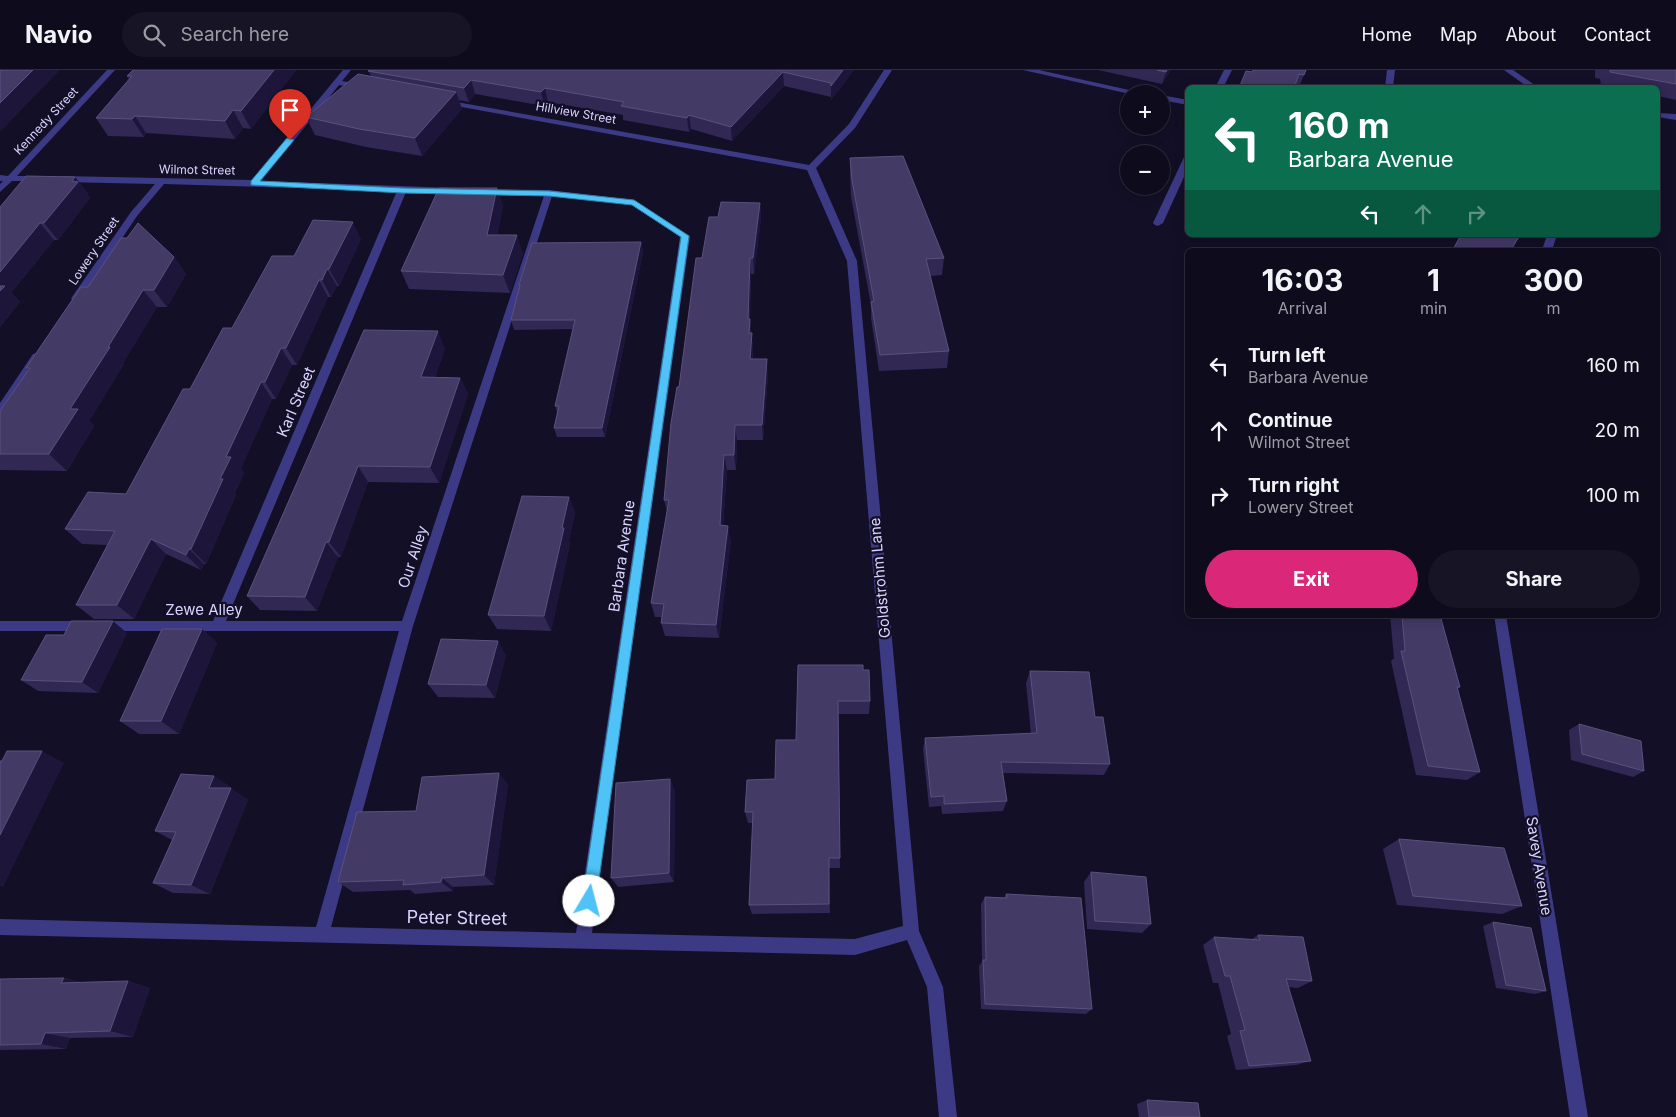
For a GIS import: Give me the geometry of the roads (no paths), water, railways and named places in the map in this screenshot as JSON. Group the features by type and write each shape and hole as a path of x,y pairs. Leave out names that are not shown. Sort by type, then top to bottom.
{"street":[{"name":"Kennedy Street","path":"0,189 111,70"},
{"path":"254,183 347,70"},
{"path":"811,168 852,126 888,70"},
{"path":"1027,70 1120,89"},
{"path":"1220,85 1228,70"},
{"path":"1390,85 1392,70"},
{"path":"1508,70 1530,85"},
{"path":"337,82 366,88"},
{"path":"1170,99 1185,102"},
{"name":"Hillview Street","path":"434,100 811,168"},
{"path":"1660,115 1676,117"},
{"path":"1158,222 1185,164"},
{"name":"Goldstrohm Lane","path":"811,168 852,261 911,931 935,987 948,1117"},
{"name":"Wilmot Street","path":"0,178 254,183 402,190 549,193 634,203"},
{"name":"Lowery Street","path":"72,304 134,214 161,182"},
{"name":"Karl Street","path":"217,626 402,190"},
{"name":"Our Alley","path":"321,934 407,626 549,193"},
{"name":"Barbara Avenue","path":"583,940 685,236 634,203"},
{"path":"0,411 45,345"},
{"name":"Savey Avenue","path":"1500,618 1579,1117"},
{"name":"Zewe Alley","path":"0,626 407,626"},
{"name":"Peter Street","path":"0,927 855,947 911,931"}]}
